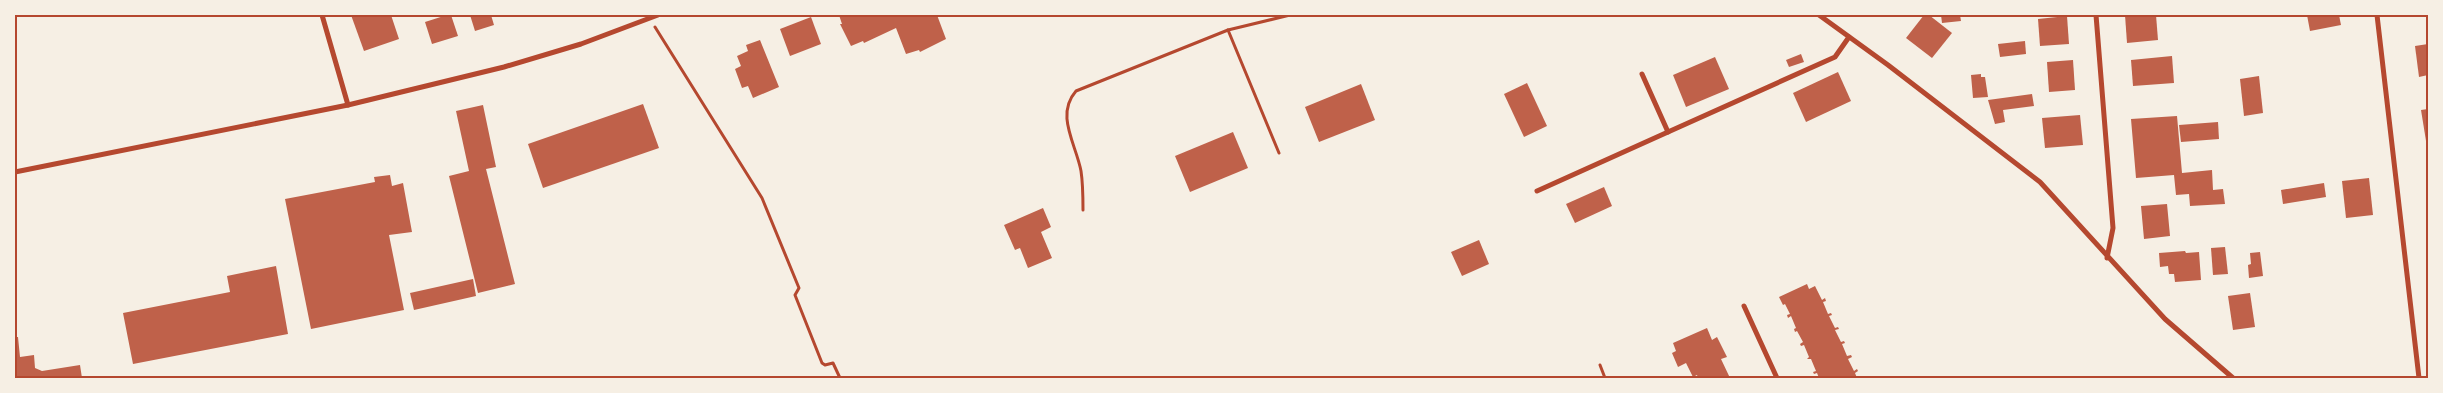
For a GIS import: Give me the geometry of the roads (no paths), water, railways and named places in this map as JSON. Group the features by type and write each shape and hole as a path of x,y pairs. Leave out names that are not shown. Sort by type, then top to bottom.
{"street":[{"path":"322,15 348,105"},
{"path":"15,172 348,105 504,67 581,44 658,15"},
{"path":"1819,15 2040,182 2165,319 2233,378"},
{"path":"2096,15 2113,228 2108,258"},
{"path":"2378,15 2419,378"},
{"path":"1537,191 1836,57 1849,36"},
{"path":"1642,74 1668,132"},
{"path":"1744,306 1777,378"}]}
